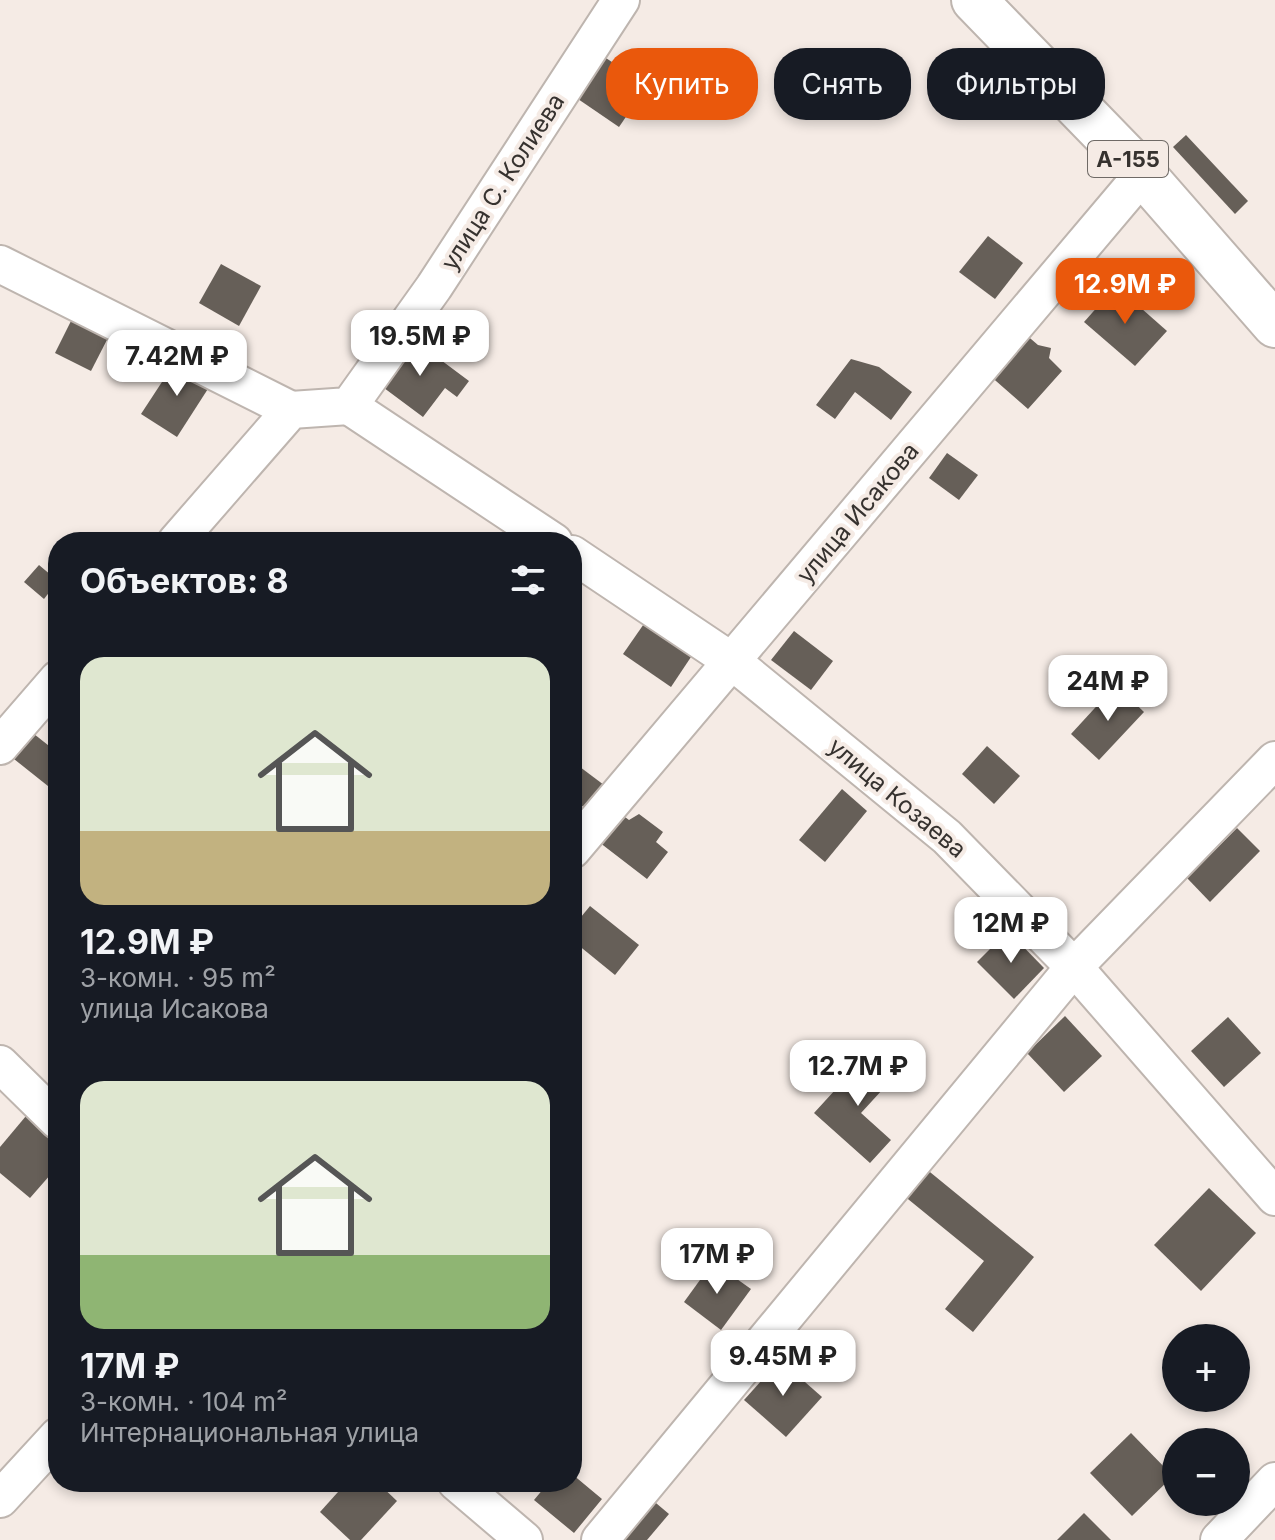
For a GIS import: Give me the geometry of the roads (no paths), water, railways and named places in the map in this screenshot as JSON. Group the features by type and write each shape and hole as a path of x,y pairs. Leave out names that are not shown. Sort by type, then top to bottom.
{"main road":[{"name":"А-155","path":"974,0 1143,174 1275,325"}],"street":[{"name":"улица С. Колиева","path":"349,406 434,287 621,0"},
{"name":"улица Исакова","path":"582,838 1143,174"},
{"path":"0,264 291,410 349,406 539,532"},
{"path":"185,532 291,410"},
{"name":"улица Козаева","path":"582,561 733,662 947,837 1074,967 1275,1197"},
{"path":"0,746 48,691"},
{"path":"600,1540 1074,967 1275,760"},
{"path":"0,1064 48,1111"},
{"path":"0,1499 48,1447"},
{"path":"1219,1540 1275,1481"},
{"path":"468,1492 524,1540"}]}
